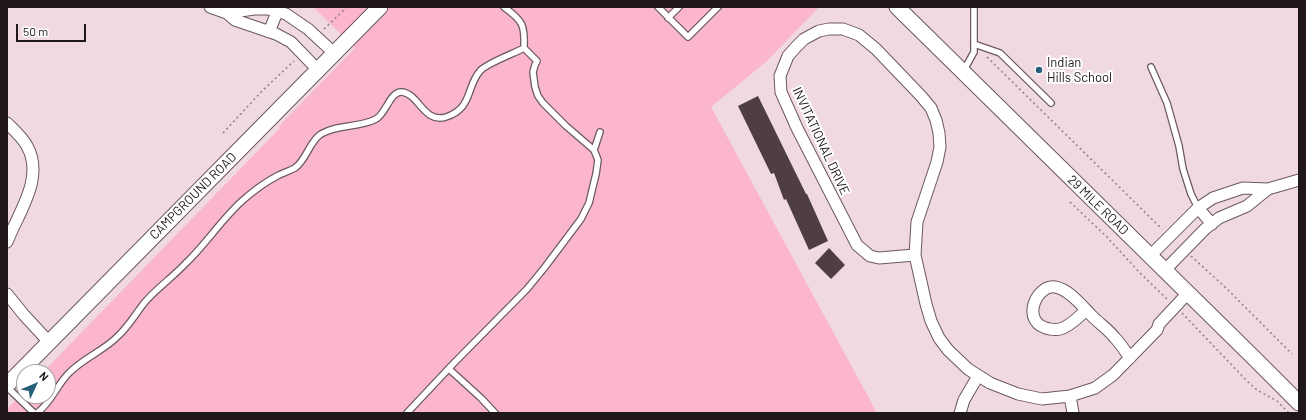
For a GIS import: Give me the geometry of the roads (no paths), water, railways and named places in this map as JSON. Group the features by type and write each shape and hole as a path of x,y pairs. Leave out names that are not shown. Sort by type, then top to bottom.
{"street":[{"path":"210,7 227,13 235,20 276,34 291,42 318,70"},
{"name":"CAMPGROUND ROAD","path":"7,386 380,7"},
{"name":"29 MILE ROAD","path":"899,8 962,72 1299,403"},
{"path":"227,13 254,9 268,9 286,14 308,29 334,53"},
{"path":"269,32 278,12"},
{"name":"INVITATIONAL DRIVE","path":"915,255 879,258 870,256 857,245 797,128 781,92 780,76 788,56 804,39 819,31 844,29 859,35 876,49 931,108 936,120 940,147 937,162 917,222 915,255 931,321 939,338 948,350 968,369 990,383 1018,394 1042,399 1070,396 1090,390 1103,383 1113,375 1157,330 1159,324 1191,296"},
{"path":"7,123 28,146 33,162 32,179 28,197 7,242"},
{"path":"1150,256 1198,208 1213,198 1243,188 1268,189 1299,180"},
{"path":"1165,270 1219,218 1247,206 1268,189"},
{"path":"1198,208 1212,224"},
{"path":"1086,310 1075,321 1064,328 1055,330 1044,328 1036,323 1033,314 1033,306 1038,295 1046,289 1054,286 1071,295 1116,338 1130,358"},
{"path":"7,294 49,342"},
{"path":"960,413 964,400 978,376"},
{"path":"1070,396 1073,413"}],"lane":[{"path":"407,413 527,289 545,267 581,219 588,203 596,174 598,160 594,150 566,126 538,96 533,72 537,61 524,48 525,32 522,24 504,7"},
{"path":"658,7 688,37 718,7"},
{"path":"668,18 679,7"},
{"path":"962,72 974,52 974,7"},
{"path":"974,44 1000,53 1051,103"},
{"path":"37,413 46,404 60,383 70,372 119,335 149,297 186,263 242,201 267,182 297,166 321,134 330,130 358,125 376,119 383,113 392,96 396,93 402,92 408,95 433,117 440,118 451,115 465,103 476,76 483,68 524,48"},
{"path":"1151,67 1167,103 1179,146 1183,169 1191,194 1198,208"},
{"path":"594,150 600,132"},
{"path":"449,369 495,413"},
{"path":"7,386 34,413"}],"place":[{"name":"Indian Hills School","path":"1039,70"}]}
